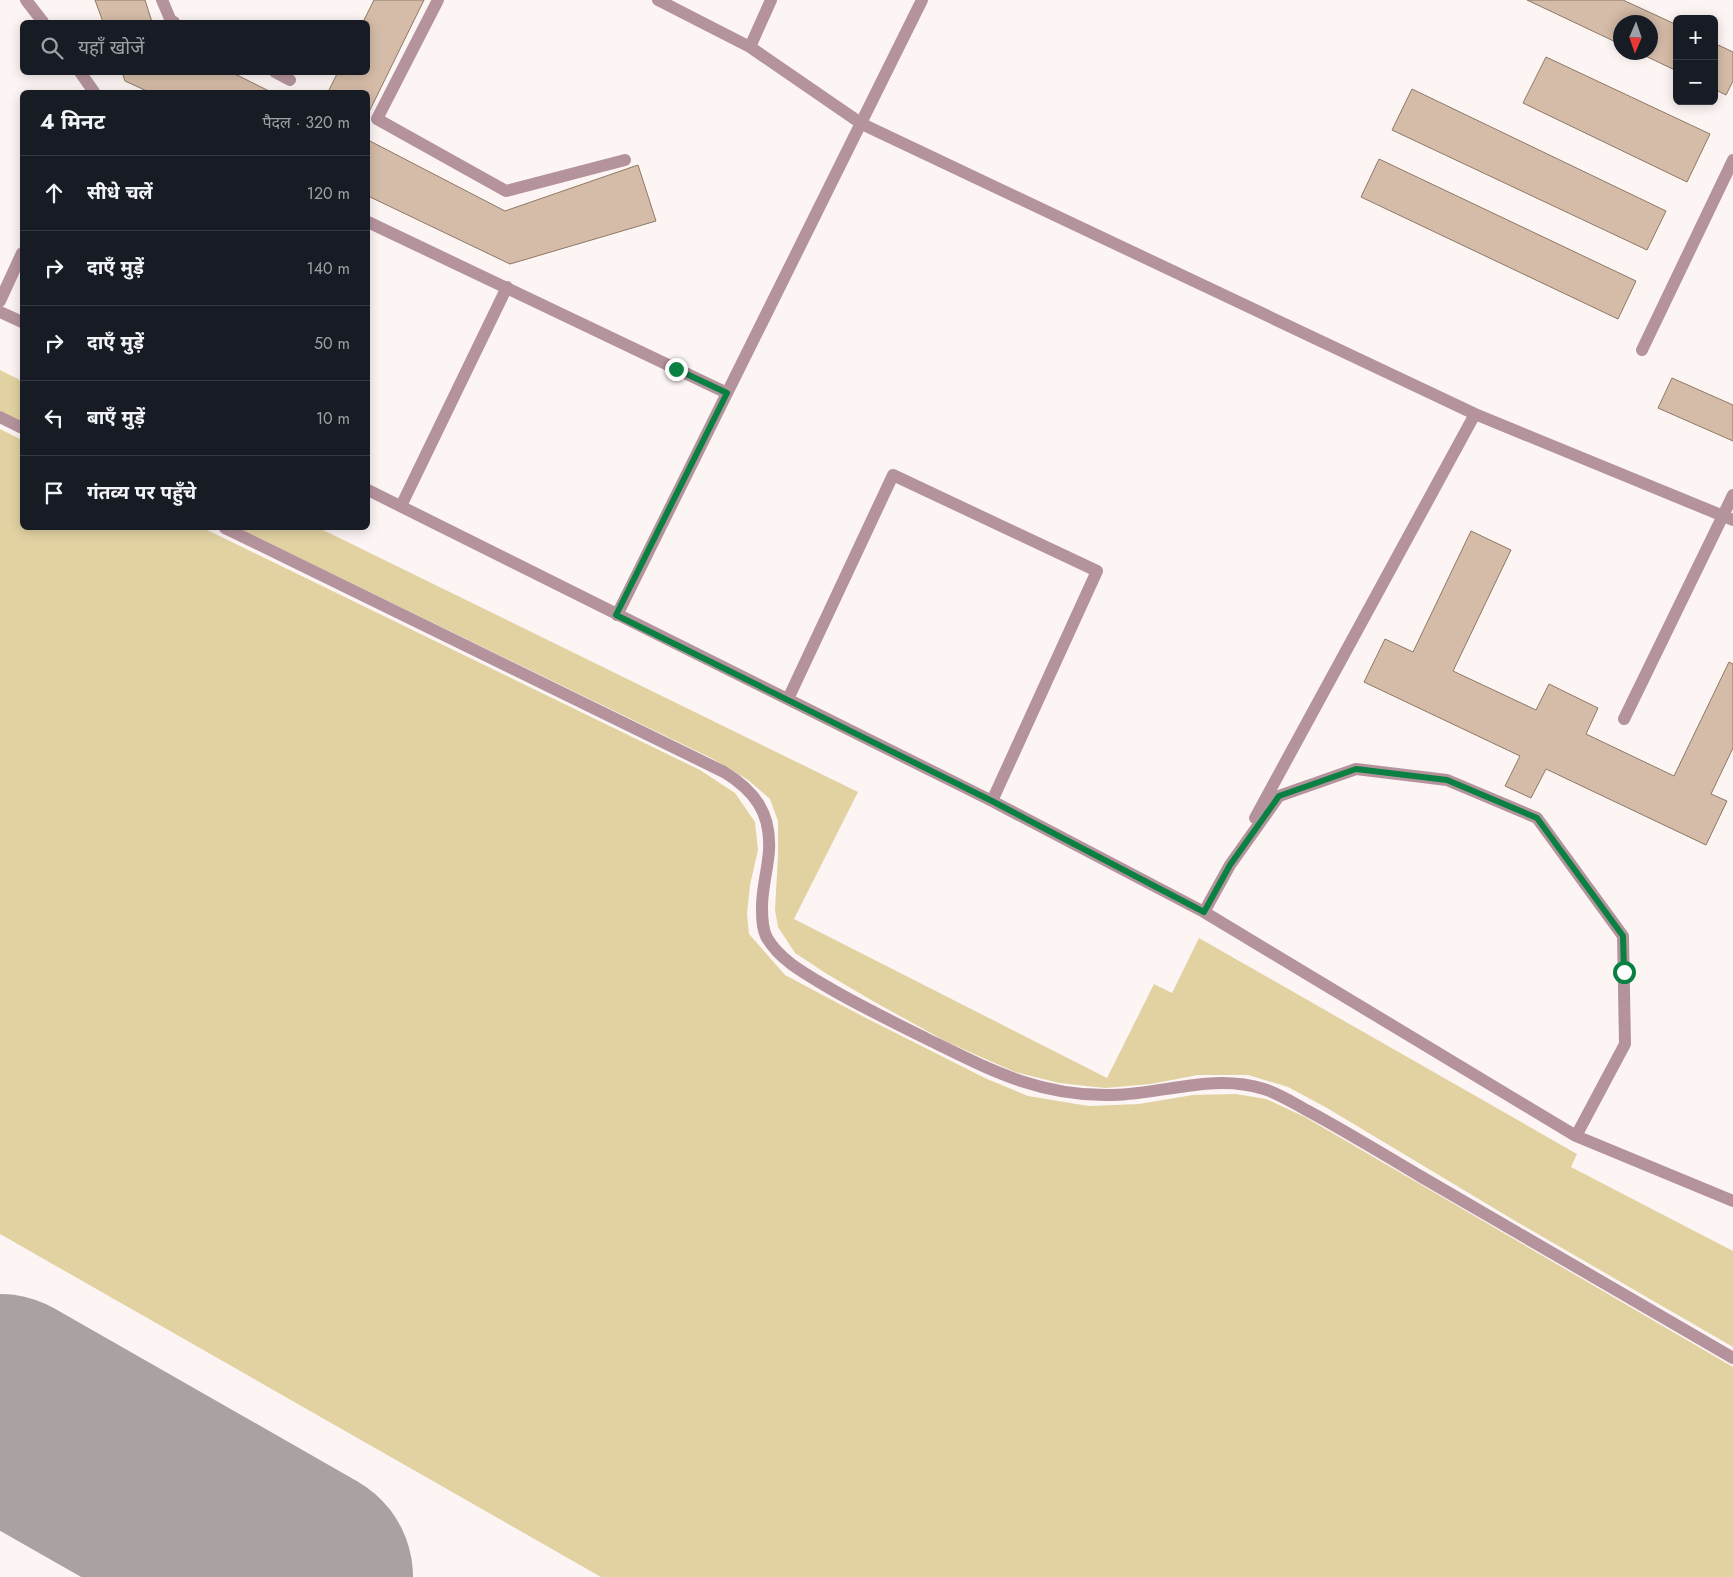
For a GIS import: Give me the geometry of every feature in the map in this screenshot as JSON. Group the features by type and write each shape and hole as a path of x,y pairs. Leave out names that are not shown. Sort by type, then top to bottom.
{"street":[{"path":"26,0 41,20"},
{"path":"162,0 171,20"},
{"path":"438,0 377,119 506,191 625,160"},
{"path":"658,0 750,47 862,124 1475,414 1728,518"},
{"path":"750,47 771,0"},
{"path":"616,615 862,124 922,0"},
{"path":"82,75 93,90"},
{"path":"281,75 290,80"},
{"path":"1642,350 1733,160"},
{"path":"370,223 727,393"},
{"path":"0,301 20,257"},
{"path":"401,506 507,287"},
{"path":"0,312 20,321"},
{"path":"1204,912 1475,414"},
{"path":"0,417 20,427"},
{"path":"788,699 893,475 1096,571 992,801"},
{"path":"370,491 992,801 1204,912 1576,1136 1733,1201"},
{"path":"1624,720 1728,518 1733,496"},
{"path":"229,530 738,780 754,795 762,810 768,828 769,850 762,895 762,918 766,936 780,953 801,970 864,1007 990,1070 1026,1084 1051,1090 1082,1094 1114,1095 1190,1084 1220,1082 1247,1084 1268,1090 1346,1132 1580,1271 1733,1358"},
{"path":"1230,865 1279,796 1356,769 1447,780 1537,818 1623,936 1625,1044 1576,1136"}],"shaded area":[{"path":"0,370 20,380 20,421 0,411"},
{"path":"0,429 20,439 20,530 207,530 700,770 735,793 755,822 758,850 750,885 747,914 749,934 785,975 987,1079 1028,1096 1089,1106 1139,1104 1193,1095 1236,1094 1266,1099 1305,1117 1733,1367 1733,1577 601,1577 0,1234"},
{"path":"242,530 323,530 858,792 794,919 1107,1078 1154,984 1172,993 1199,938 1577,1154 1571,1167 1733,1251 1733,1347 1517,1222 1327,1108 1288,1087 1248,1075 1198,1075 1151,1084 1105,1088 1059,1083 1015,1072 947,1042 871,1000 795,953 778,927 775,910 778,821 770,799 748,780 713,759"}],"building":[{"path":"95,0 145,0 151,20 102,20"},
{"path":"374,0 424,0 370,110 370,90 329,90 336,75 370,75 370,20 364,20"},
{"path":"1527,0 1623,0 1655,15 1613,15 1613,41"},
{"path":"1658,16 1673,23 1673,69 1654,60 1658,60"},
{"path":"1718,45 1733,52 1733,81 1726,95 1718,91"},
{"path":"1546,57 1710,134 1687,182 1523,103"},
{"path":"123,75 237,75 267,90 145,90 125,81"},
{"path":"1412,89 1666,211 1647,250 1392,130"},
{"path":"370,141 505,211 638,165 656,221 510,264 370,197"},
{"path":"1379,159 1636,281 1618,319 1361,197"},
{"path":"1672,378 1733,405 1733,441 1658,408"},
{"path":"1471,531 1511,550 1453,671 1536,710 1549,684 1598,708 1586,734 1674,776 1729,662 1733,664 1733,748 1711,794 1727,801 1706,845 1546,769 1531,798 1505,786 1520,756 1364,682 1385,639 1413,652"}],"runway":[{"path":"0,1404 303,1577"}],"route":[{"path":"676,369 727,393 616,615 992,801 1204,912 1230,865 1279,796 1356,769 1447,780 1537,818 1623,936 1624,972"}]}
